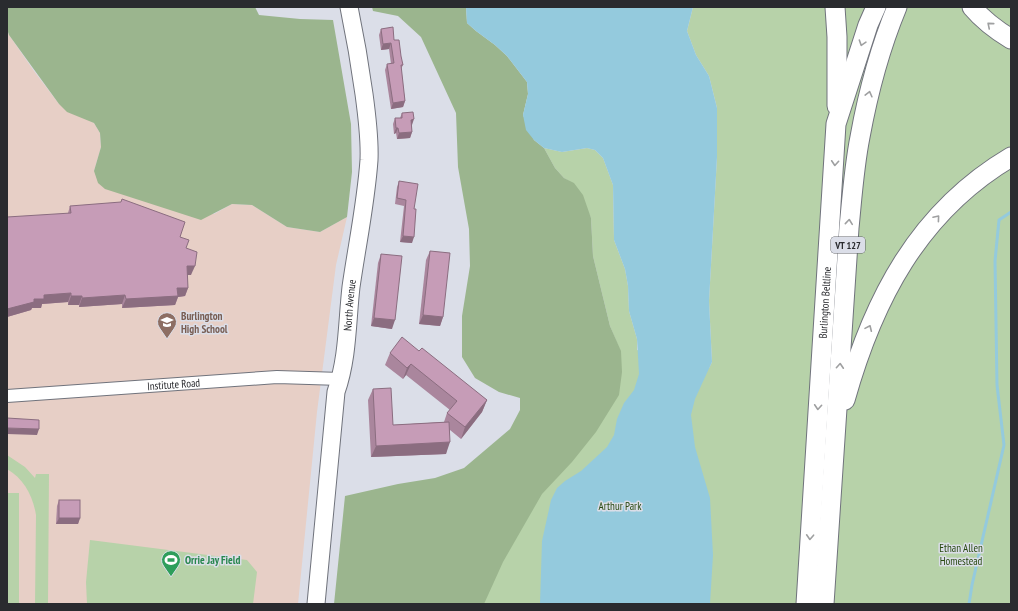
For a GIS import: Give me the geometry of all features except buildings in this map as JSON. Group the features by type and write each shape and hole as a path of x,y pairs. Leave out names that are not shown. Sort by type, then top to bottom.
{"main road":[{"name":"North Avenue","path":"316,604 336,392 341,379 345,357 351,288 362,221 369,160 369,135 366,106 349,7"},
{"path":"835,7 837,37 836,124"},
{"name":"Burlington Beltline","path":"806,604 836,124 868,25 876,7"},
{"name":"Burlington Beltline","path":"824,604 854,172 860,137 873,81 889,28 898,7"},
{"path":"972,7 980,17 994,29 1011,38"},
{"path":"831,488 845,403 853,371 866,335 896,272 911,249 942,212 968,187 1011,157"}],"street":[{"name":"Institute Road","path":"7,396 277,377 341,379"}],"shaded area":[{"name":"Burlington High School","path":"7,29 9,35 59,104 94,123 100,133 101,147 94,171 214,214 232,204 252,205 287,227 320,232 347,217 336,265 317,412 298,604 7,604"}],"green space":[{"path":"7,7 255,7 259,15 300,19 333,20 351,124 352,172 347,217 320,232 287,227 252,205 232,204 201,220 105,189 98,183 94,171 101,147 100,133 94,123 67,112 59,104 9,35 7,29"},
{"path":"372,7 466,7 467,23 507,56 527,82 528,94 523,115 534,140 544,148 555,168 564,178 574,183 583,195 591,218 593,256 610,326 621,351 622,372 619,395 596,432 572,462 542,494 503,562 484,604 334,604 345,496 398,484 435,478 464,468 510,429 520,410 520,398 499,392 475,378 462,357 462,316 470,266 469,229 458,167 456,113 421,37 398,16 373,11"},
{"path":"693,7 1011,7 1011,604 334,604 620,350 610,326 593,256 591,218 574,184 564,178 555,168 544,148 562,152 587,148 595,150 603,158 613,185 614,240 625,269 628,286 629,311 637,339 637,350 709,368 712,362 709,301 717,157 717,108 709,76 696,55 687,31"},
{"path":"7,455 25,467 35,478 36,474 49,474 48,604 35,604 35,508 33,501 23,483 7,469"},
{"path":"7,493 19,493 19,604 7,604"},
{"name":"Orrie Jay Field","path":"90,540 247,560 257,572 253,604 87,604 86,582"}],"water":[{"path":"466,7 693,7 687,31 696,55 709,76 717,108 717,157 709,301 712,362 695,399 691,415 695,447 710,498 713,555 710,604 540,604 542,541 551,500 557,488 581,471 607,447 614,435 617,419 624,403 634,390 639,374 637,339 629,311 628,286 625,269 614,240 613,185 603,158 595,150 587,148 562,152 544,148 534,140 526,130 523,115 528,94 527,82 507,56 467,23"}],"waterway":[{"path":"969,604 1004,445 997,385 995,261 999,220 1011,212"}],"place":[{"name":"Burlington High School","path":"167,339"},
{"name":"Orrie Jay Field","path":"171,577"}],"park label":[{"name":"Arthur Park","path":"620,506"},
{"name":"Ethan Allen Homestead","path":"961,554"}]}
